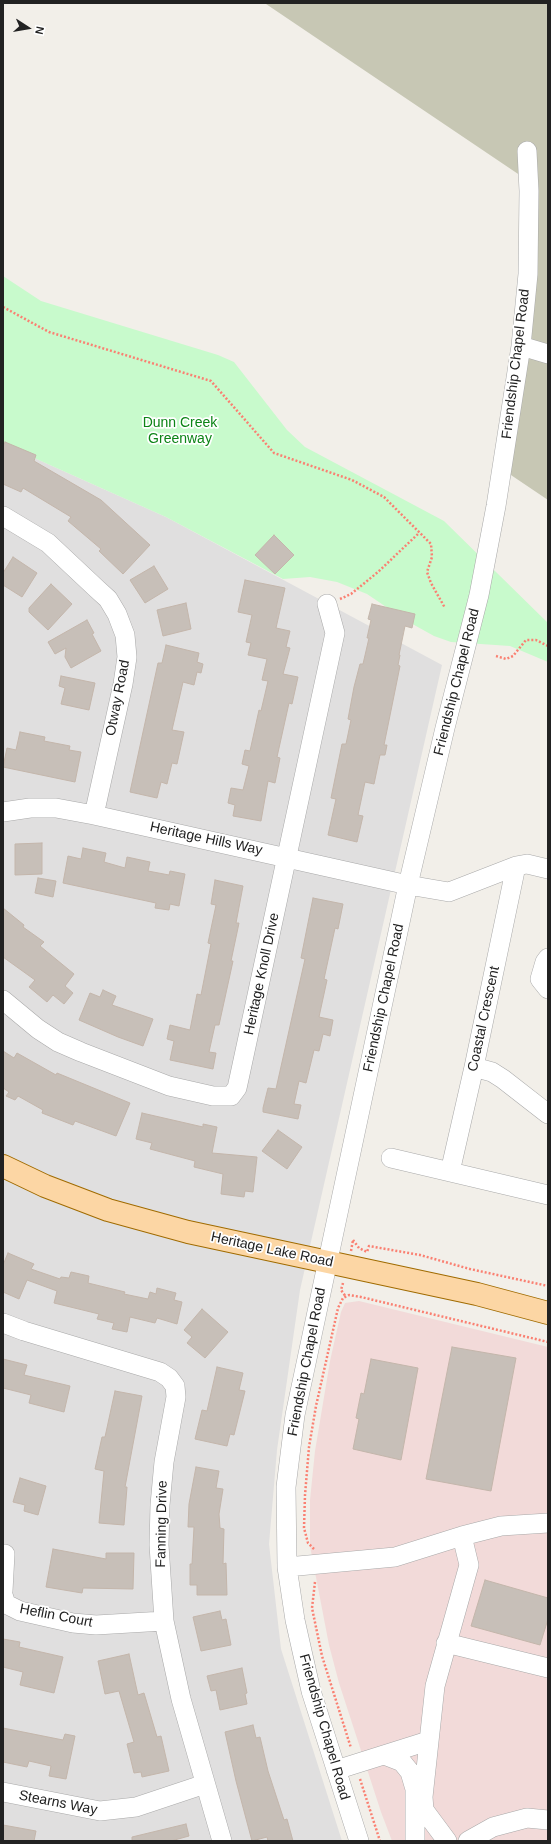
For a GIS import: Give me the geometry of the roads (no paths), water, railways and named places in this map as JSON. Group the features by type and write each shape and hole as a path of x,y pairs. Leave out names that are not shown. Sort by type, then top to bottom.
{"main road":[{"name":"Heritage Lake Road","path":"3,1166 45,1186 108,1210 188,1232 477,1294 548,1313"}],"street":[{"name":"Friendship Chapel Road","path":"359,1841 311,1691 295,1620 287,1567 286,1487 294,1422 408,886 445,728 479,595 496,506 521,346 528,274 529,191 527,150"},
{"path":"521,346 548,354"},
{"name":"Otway Road","path":"3,516 48,543 108,599 117,614 125,635 127,657 123,684 94,815"},
{"name":"Heritage Knoll Drive","path":"3,1000 38,1029 58,1042 169,1086 213,1096 230,1096 237,1088 335,633 327,604"},
{"name":"Heritage Hills Way","path":"3,812 30,808 56,808 287,857 408,886 449,892 516,866"},
{"path":"516,866 527,864 548,868"},
{"name":"Coastal Crescent","path":"450,1172 474,1068 516,866"},
{"path":"548,958 544,962 540,979 548,990"},
{"path":"474,1068 497,1076 548,1114"},
{"path":"391,1158 548,1195"},
{"name":"Fanning Drive","path":"3,1323 24,1331 160,1372 169,1378 175,1386 176,1397 164,1462 160,1505 159,1545 164,1621 181,1699 222,1841"},
{"path":"287,1567 395,1557 462,1536 501,1526 548,1523"},
{"path":"447,1841 424,1810 423,1798 435,1686 446,1642 469,1565 462,1536"},
{"name":"Heflin Court","path":"3,1591 5,1554"},
{"name":"Heflin Court","path":"3,1595 6,1604 20,1611 73,1623 103,1625 164,1621"},
{"path":"446,1642 548,1668"},
{"path":"336,1770 428,1741"},
{"path":"384,1755 402,1762 410,1772 415,1788 415,1841"},
{"name":"Stearns Way","path":"3,1792 100,1811 136,1807 205,1784"},
{"path":"414,1818 423,1798"},
{"path":"468,1841 493,1827 513,1821 527,1818 548,1820"}],"park label":[{"name":"Dunn Creek Greenway","path":"180,432"}]}
